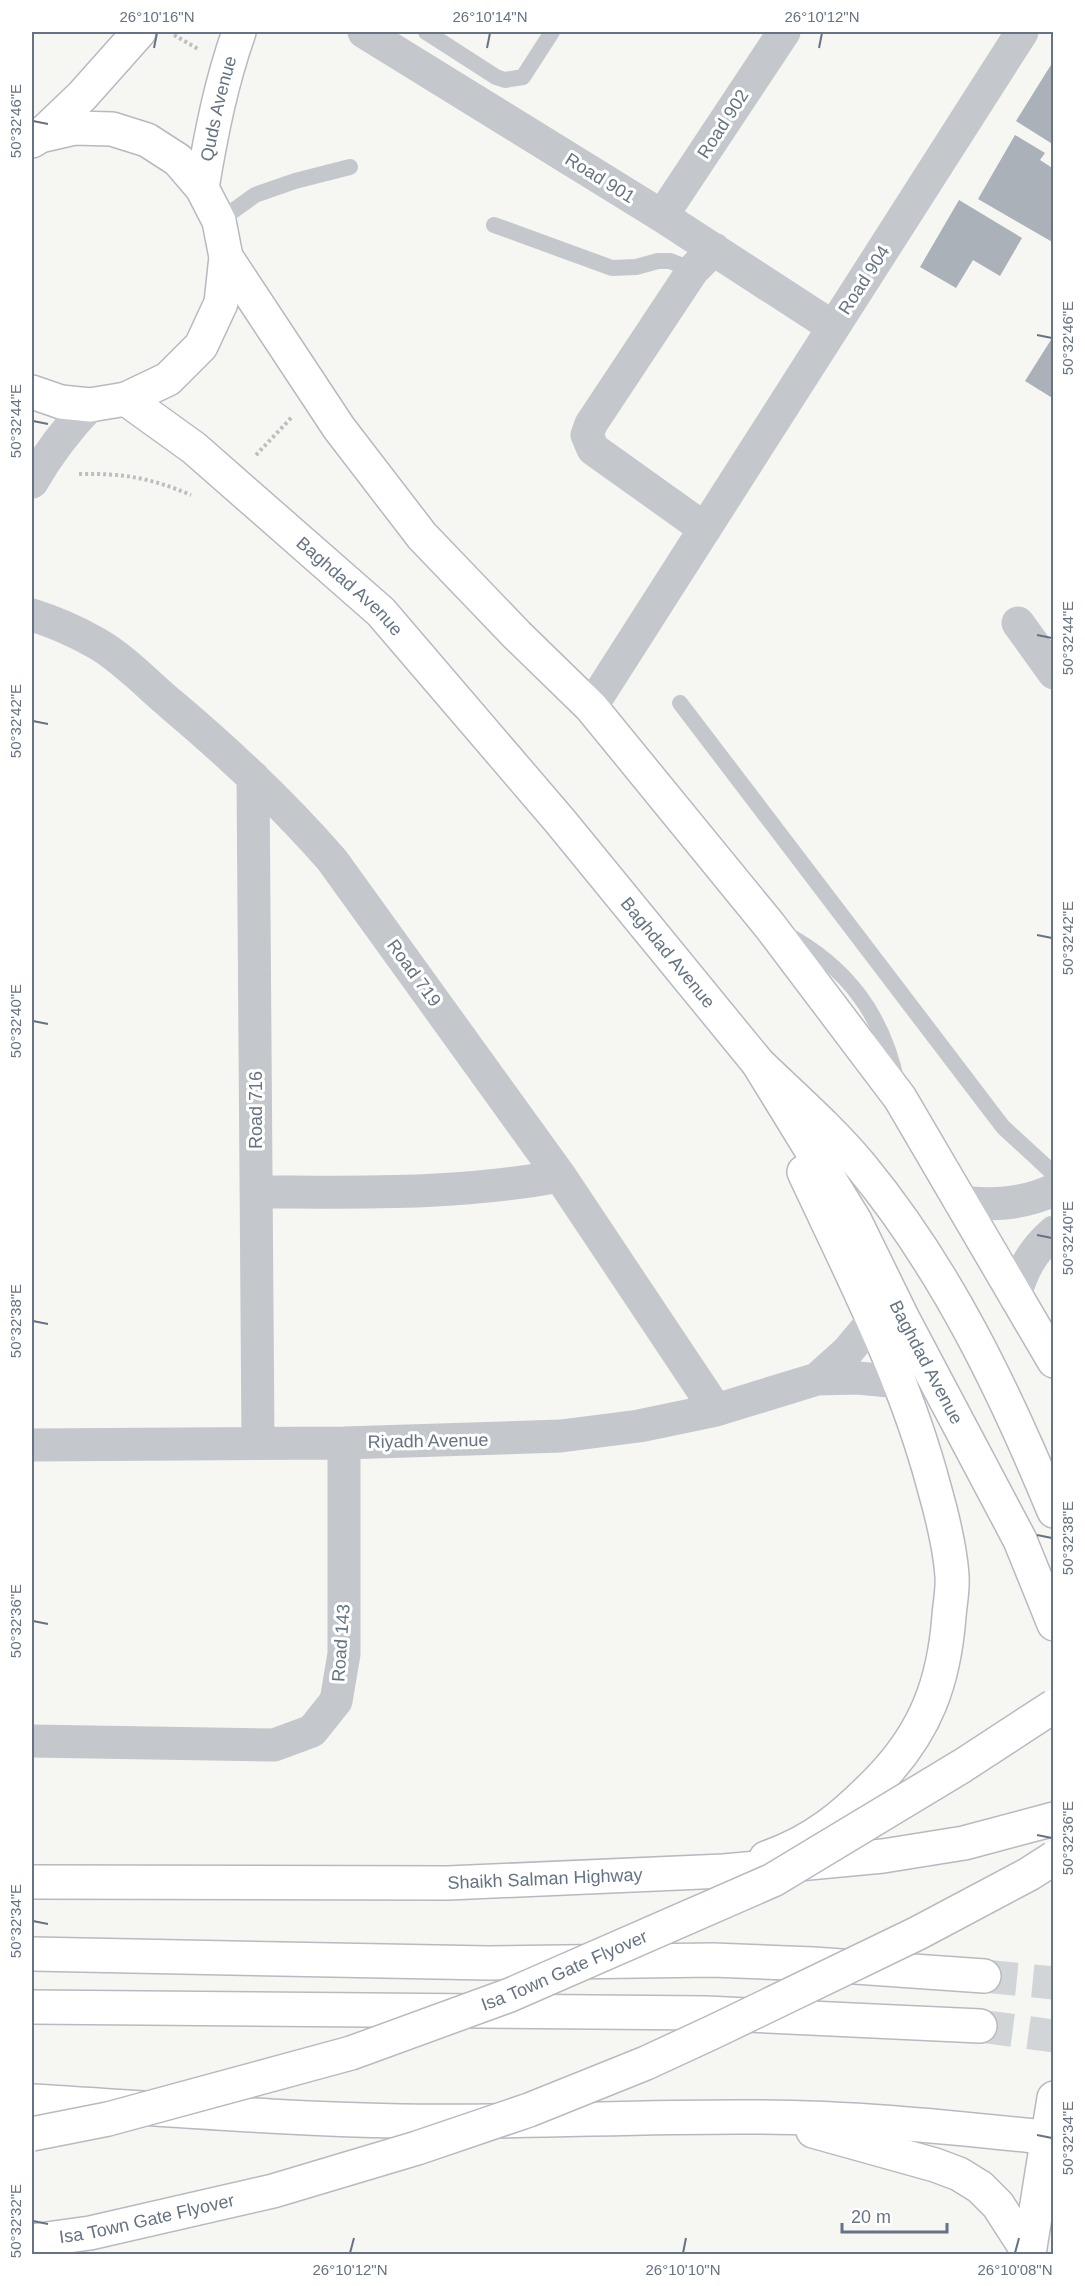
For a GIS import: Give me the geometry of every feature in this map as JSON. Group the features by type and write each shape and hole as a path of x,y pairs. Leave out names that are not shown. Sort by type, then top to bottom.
{"main road":[{"path":"36,139 89,88 139,32"},
{"name":"Quds Avenue","path":"202,188 212,125 239,32"},
{"path":"32,392 61,402 90,405 126,399 168,379 201,346 222,303 226,257 219,221 202,188 178,160 147,140 112,129 75,128 36,139"},
{"path":"226,257 339,428 422,536 517,635 591,707 770,926 900,1098 1053,1362"},
{"name":"Baghdad Avenue","path":"126,399 194,448 381,612 560,821 758,1063 855,1221 903,1319 1020,1540 1053,1624"},
{"path":"724,1871 792,1849 847,1813 900,1759 926,1718 939,1682 947,1644 952,1576 941,1513 924,1446 900,1382 786,1133 758,1063"},
{"path":"758,1063 861,1166 923,1250 974,1336 1020,1428 1053,1511"},
{"name":"Isa Town Gate Flyover","path":"32,2134 108,2119 351,2053 510,1995 773,1880 962,1766 1053,1706"},
{"name":"Shaikh Salman Highway","path":"32,1882 448,1883 724,1871 883,1856 964,1843 1053,1819"},
{"name":"Isa Town Gate Flyover","path":"32,2241 90,2234 273,2191 417,2148 529,2110 646,2063 825,1979 1029,1874 1053,1858"},
{"path":"32,1954 488,1963 713,1960 813,1964 984,1976"},
{"path":"32,2007 706,2013 980,2026"},
{"path":"1029,2254 1050,2138 1053,2098"},
{"path":"32,2101 260,2116 401,2121 541,2121 759,2116 869,2121 1050,2138"},
{"path":"759,2116 935,2165 958,2174 980,2187 998,2205 1029,2254"}],"street":[{"name":"Road 901","path":"364,32 662,216 703,260 833,327"},
{"name":"Road 902","path":"662,216 784,32"},
{"name":"Road 904","path":"591,707 1022,32"},
{"path":"703,260 591,424 587,435 593,449 705,529"},
{"path":"32,482 44,458 65,430 90,405"},
{"name":"Road 719","path":"32,615 59,624 100,645 210,736 294,817 332,860 560,1176 716,1410"},
{"path":"1018,623 1053,673"},
{"name":"Road 716","path":"253,777 258,1442"},
{"path":"256,1192 433,1191 518,1184 560,1176"},
{"path":"960,1203 1001,1205 1031,1199 1053,1190"},
{"path":"1015,1296 1025,1265 1053,1232"},
{"name":"Riyadh Avenue","path":"817,1379 847,1352 873,1321"},
{"name":"Riyadh Avenue","path":"32,1445 344,1443 561,1436 639,1426 716,1410 817,1379 858,1378 900,1382"},
{"name":"Road 143","path":"32,1742 274,1745 312,1731 336,1701 344,1654 344,1443"}],"lane":[{"path":"426,32 496,77 505,80 523,77 552,32"},
{"path":"219,221 255,195 295,181 350,167"},
{"path":"494,225 612,268 636,267 658,261 703,260"},
{"path":"680,703 1003,1127 1053,1174"}],"building":[{"path":"1054,60 1054,145 1016,121"},
{"path":"1015,135 1045,153 1040,160 1054,169 1054,243 978,199"},
{"path":"959,200 1022,238 1000,276 973,260 956,288 920,267"},
{"path":"1054,335 1054,399 1025,381"}],"tunnel":[{"path":"984,1976 1054,1983"},
{"path":"980,2026 1054,2036"}]}
